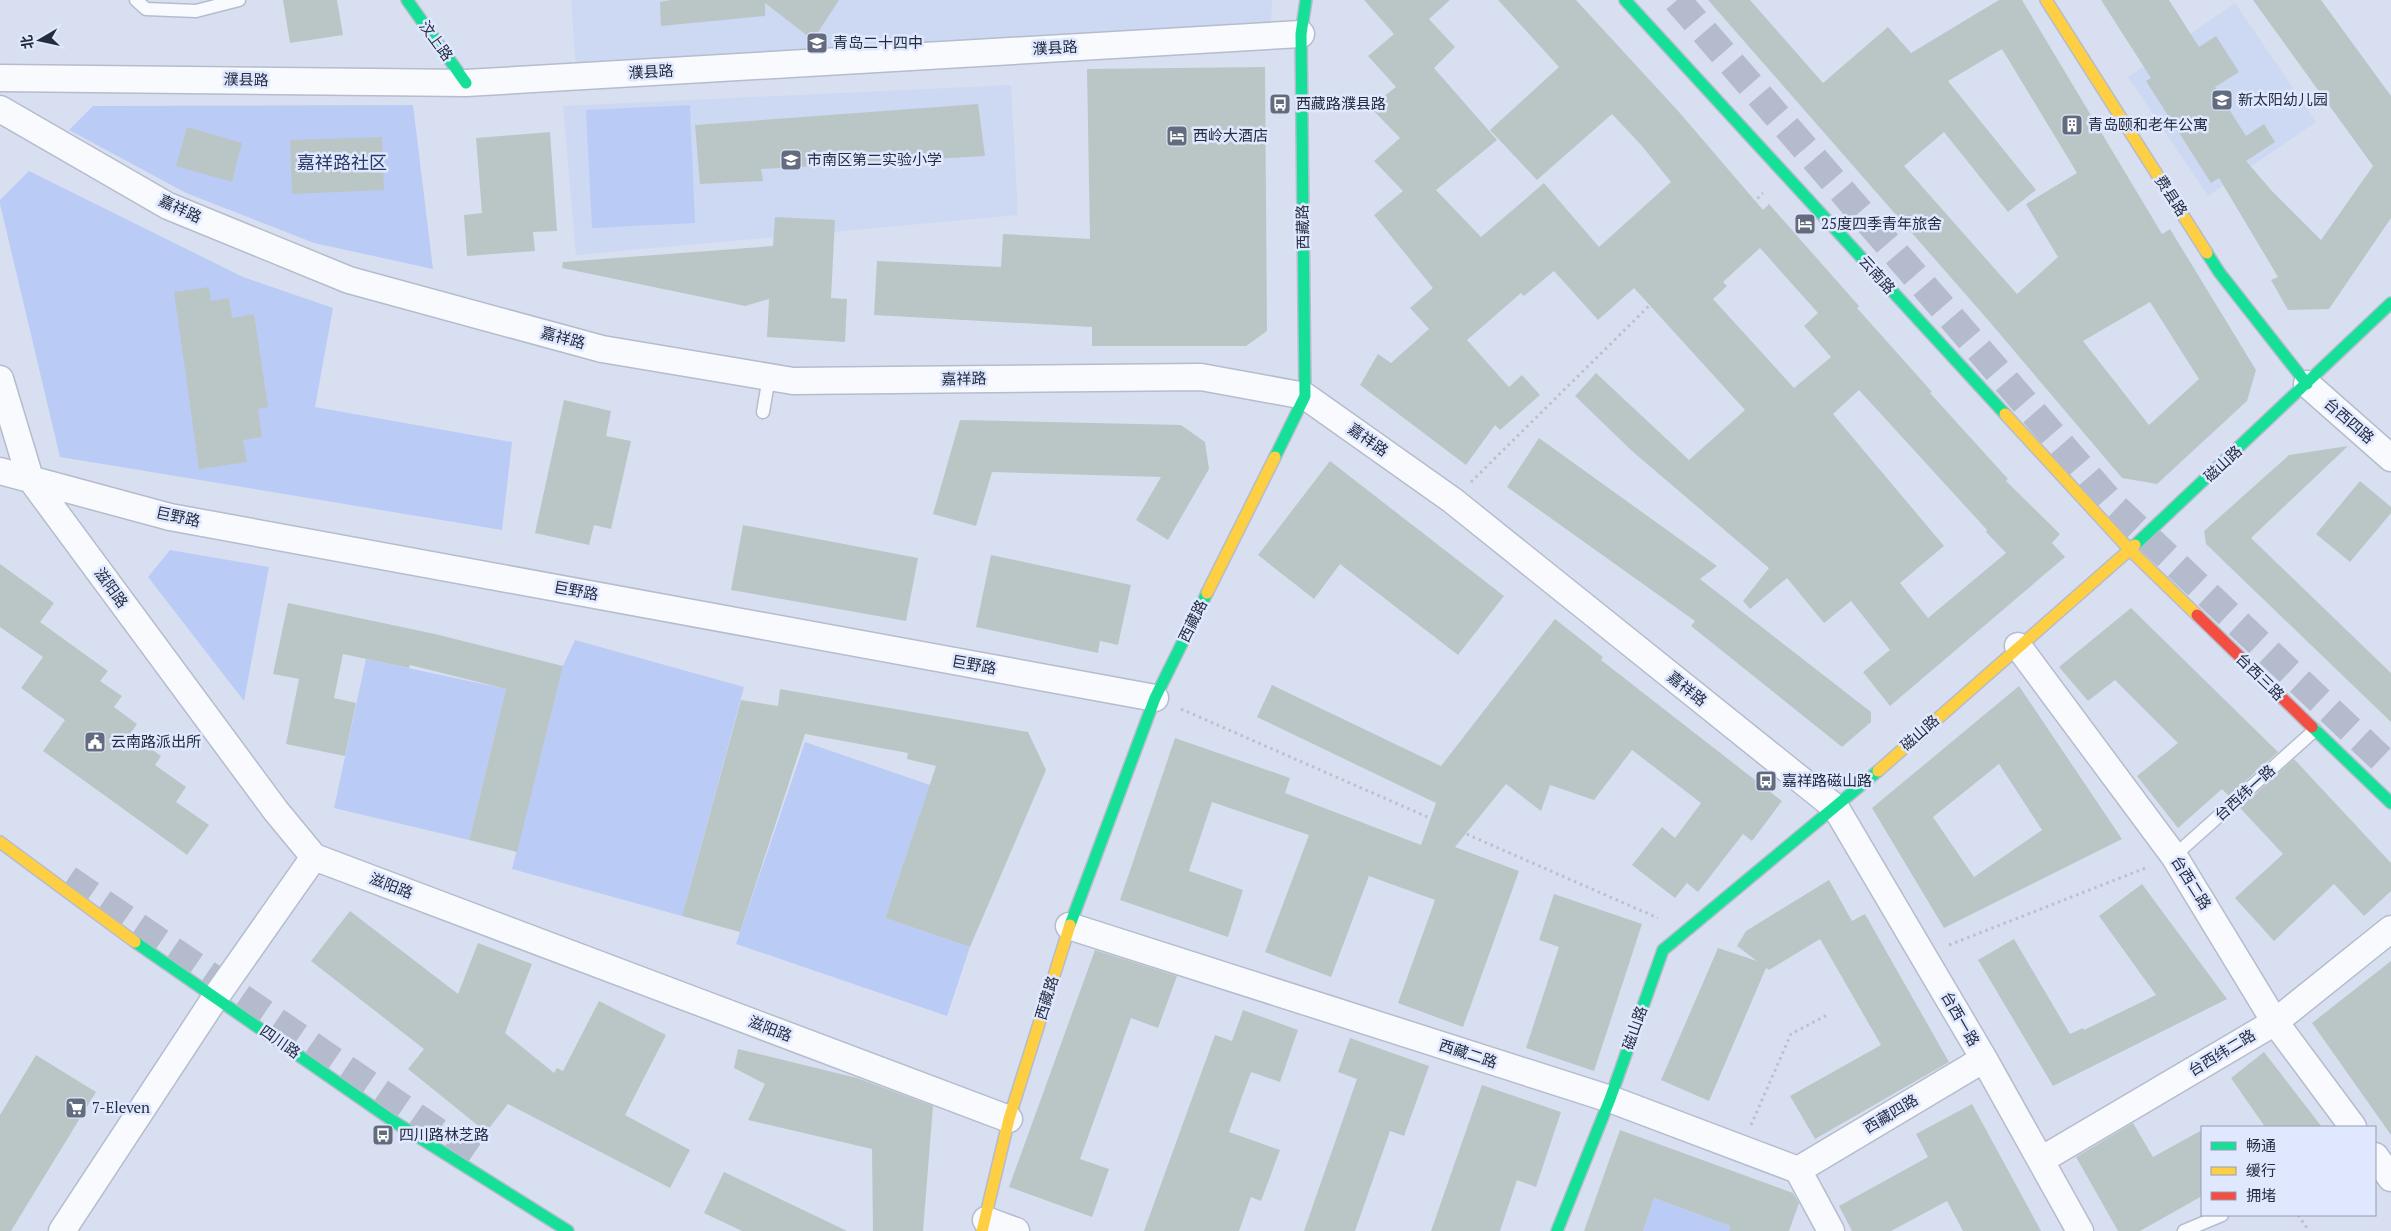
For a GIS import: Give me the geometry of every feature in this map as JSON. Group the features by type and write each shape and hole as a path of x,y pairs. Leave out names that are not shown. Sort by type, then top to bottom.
{"street":[{"name":"汶上路","path":"406,0 466,82"},
{"name":"西藏路","path":"984,1225 1009,1119 1069,926 1155,698 1305,396 1301,34 1306,0"},
{"name":"云南路","path":"1625,0 2130,550"},
{"name":"费县路","path":"2046,0 2220,272 2307,384"},
{"name":"濮县路","path":"0,78 466,82 1301,34"},
{"name":"嘉祥路","path":"0,109 168,206 349,280 602,349 793,381 1201,377 1305,396 1452,500 1836,808"},
{"name":"磁山路","path":"1557,1231 1610,1099 1662,950 1836,808 2018,646 2130,550 2391,303"},
{"name":"滋阳路","path":"0,379 30,478 258,787 314,858 1009,1119"},
{"name":"台西四路","path":"2307,384 2391,458"},
{"name":"巨野路","path":"0,471 170,516 1155,698"},
{"name":"台西三路","path":"2130,550 2391,803"},
{"name":"台西二路","path":"2018,646 2174,856 2275,1022 2352,1126"},
{"name":"台西一路","path":"1836,808 1984,1059 2080,1231"},
{"name":"四川路","path":"0,842 92,912 393,1121 568,1231"},
{"path":"62,1231 215,998 314,858"},
{"name":"西藏二路","path":"1069,926 1610,1099 1798,1170"},
{"name":"台西纬二路","path":"2042,1160 2275,1022 2391,929"},
{"name":"西藏四路","path":"1798,1170 1984,1059"},
{"path":"2376,1150 2391,1178"},
{"path":"1798,1170 1831,1231"},
{"path":"984,1225 1016,1231"}],"lane":[{"path":"136,0 146,9 196,11 239,0"},
{"path":"763,412 769,377"},
{"name":"台西纬一路","path":"2174,856 2315,730"},
{"path":"2184,1231 2220,1216"}],"path":[{"path":"1452,500 1784,173"},
{"path":"1155,698 1686,930"},
{"path":"1923,955 2174,856"},
{"path":"1741,1148 1791,1034 1829,1014"},
{"path":"2299,1216 2309,1231"}],"shaded area":[{"name":"青岛二十四中","path":"571,0 1272,0 1271,31 576,70"},
{"name":"新太阳幼儿园","path":"2235,3 2316,122 2208,196 2128,77"},
{"name":"市南区第二实验小学","path":"1011,85 1018,215 576,255 563,106"},
{"path":"413,105 433,269 314,243 186,193 69,130 93,106"},
{"path":"690,105 695,223 592,228 586,110"},
{"path":"29,171 243,277 333,308 315,407 512,442 502,530 60,457 0,204 0,200"},
{"path":"170,550 269,567 244,701 148,577"},
{"path":"575,640 744,687 682,916 512,869 563,666"},
{"path":"366,659 506,689 469,840 334,808"},
{"path":"805,742 930,785 885,918 970,947 947,1016 736,944"},
{"path":"1654,1198 1730,1226 1729,1231 1643,1231"}],"building":[{"path":"283,0 337,0 343,35 290,43"},
{"path":"671,0 839,0 813,40 765,3 765,16 661,26 660,2"},
{"path":"1364,0 1450,0 1429,19 1455,47 1434,68 1497,140 1436,190 1481,237 1544,183 1599,247 1671,182 1642,146 1612,114 1537,180 1490,130 1559,67 1498,0 1576,0 1679,112 1763,210 1769,204 1859,306 1857,308 1932,392 1930,393 2008,479 2006,481 2060,534 2052,543 2065,557 1890,706 1863,672 1890,650 1851,601 1824,623 1787,578 1750,609 1743,601 1769,568 1632,451 1575,396 1596,373 1689,460 1745,410 1634,288 1598,320 1554,271 1524,296 1521,293 1467,340 1509,387 1522,375 1540,395 1500,430 1495,425 1466,465 1360,385 1378,354 1391,363 1429,329 1410,308 1433,288 1374,215 1403,191 1374,161 1400,138 1370,107 1396,87 1368,56 1394,34","holes":["1760,248 1818,313 1804,326 1831,357 1794,388 1713,299 1727,286 1723,282","1859,390 2006,553 1928,618 1900,583 1944,546 1833,414"]},
{"path":"1708,0 1750,0 1823,83 1888,27 1911,53 1999,0 2022,0 2162,234 2170,229 2256,370 2247,401 2157,484 2122,478 1988,320","holes":["2002,49 2077,173 2026,204 2058,257 2017,294 1904,166 1944,132 2008,212 2036,190 1948,81","2150,302 2199,379 2149,425 2083,341"]},
{"path":"2101,0 2169,0 2199,47 2216,36 2239,72 2215,87 2246,136 2264,124 2275,142 2246,161 2272,191 2321,240 2373,166 2253,0 2321,0 2391,96 2391,218 2329,309 2288,310 2271,280 2278,277 2219,178 2211,183 2146,81 2151,78"},
{"path":"1265,67 1267,331 1246,346 1092,346 1092,327 874,315 877,261 1001,267 1003,234 1090,239 1087,69"},
{"path":"978,104 985,156 761,169 763,181 700,184 695,125"},
{"path":"187,127 242,143 232,182 176,166"},
{"path":"550,132 557,231 533,232 535,251 467,256 464,215 482,213 476,138"},
{"path":"382,137 384,190 292,194 290,140"},
{"path":"775,217 835,220 831,298 847,299 845,342 767,337 769,299 745,306 562,268 563,262 773,246"},
{"path":"209,287 211,301 229,298 232,318 254,314 268,407 258,409 262,437 243,440 247,462 199,469 174,292"},
{"path":"564,400 611,411 606,436 631,441 611,529 594,525 589,545 535,533"},
{"path":"960,420 1181,425 1205,442 1209,469 1168,540 1136,520 1161,477 992,472 976,526 933,514"},
{"path":"1539,438 1717,566 1700,579 1871,712 1871,722 1842,747 1691,626 1695,621 1507,487"},
{"path":"2348,446 2251,538 2391,673 2391,722 2206,544 2204,531 2289,455"},
{"path":"1330,461 1504,596 1458,655 1340,564 1314,599 1258,555"},
{"path":"2360,481 2391,507 2391,513 2350,562 2316,534"},
{"path":"743,525 918,558 906,621 731,590"},
{"path":"991,555 1131,585 1118,645 1100,641 1098,653 976,627"},
{"name":"云南路派出所","path":"0,564 54,603 40,622 108,671 100,681 122,696 114,707 137,724 130,734 161,756 155,765 186,787 176,802 209,825 187,855 43,751 65,720 21,688 43,657 0,627"},
{"path":"288,603 435,634 563,666 517,852 469,840 506,689 410,665 409,668 343,654 334,698 356,703 345,756 286,744 299,679 273,674"},
{"path":"2131,608 2278,752 2229,796 2222,789 2178,828 2137,776 2178,743 2115,680 2088,701 2059,667"},
{"path":"1555,619 1603,657 1601,660 1782,801 1752,841 1743,834 1698,892 1687,883 1675,898 1632,865 1662,827 1675,838 1701,803 1632,750 1594,800 1550,785 1541,811 1506,784 1455,847 1519,871 1463,1027 1398,1003 1435,900 1369,876 1331,977 1265,952 1309,835 1212,802 1189,871 1243,890 1228,937 1120,900 1175,738 1290,778 1285,793 1421,845 1436,803 1257,717 1272,685 1441,766"},
{"path":"2019,686 2122,839 1944,928 1872,808","holes":["1999,764 2042,830 1974,877 1933,817"]},
{"path":"780,689 1028,732 1046,770 970,947 885,918 936,766 907,759 908,753 805,734 740,932 682,916 741,700 778,706"},
{"path":"2294,759 2391,863 2391,891 2364,916 2334,884 2274,941 2235,898 2283,854 2240,808"},
{"path":"1829,880 1852,921 1865,914 1949,1062 1815,1139 1790,1096 1881,1045 1820,939 1769,970 1766,968 1709,1101 1661,1080 1718,948 1757,961 1737,946 1746,931"},
{"path":"2142,884 2227,999 2053,1086 1978,960 2014,939 2070,1034 2083,1028 2084,1030 2156,995 2099,916"},
{"path":"1554,894 1642,924 1594,1071 1526,1048 1559,947 1539,940"},
{"path":"350,911 458,994 478,943 532,964 505,1033 554,1073 557,1068 563,1071 599,1001 666,1035 625,1115 690,1150 670,1188 508,1104 486,1132 408,1069 424,1049 311,961"},
{"path":"1095,950 1177,976 1158,1028 1131,1018 1080,1159 1109,1169 1092,1217 1009,1187"},
{"path":"2391,961 2391,1135 2312,1023"},
{"path":"1243,1010 1298,1030 1280,1082 1251,1072 1229,1132 1280,1150 1261,1201 1251,1197 1239,1231 1144,1231 1215,1035 1232,1041"},
{"path":"1350,1038 1429,1066 1404,1136 1390,1131 1355,1231 1304,1231 1357,1079 1338,1072"},
{"path":"738,1049 857,1078 933,1106 923,1231 873,1231 872,1149 748,1120 765,1084 734,1068"},
{"path":"2264,1052 2321,1126 2264,1126 2231,1078"},
{"path":"36,1055 96,1092 11,1231 0,1231 0,1115"},
{"path":"1482,1085 1561,1112 1536,1187 1517,1180 1500,1231 1431,1231"},
{"path":"1972,1104 2041,1231 1963,1231 1947,1201 1891,1231 1852,1231 1839,1206 1928,1157 1916,1134"},
{"path":"2133,1123 2153,1157 2201,1131 2201,1197 2140,1231 2118,1231 2076,1157"},
{"path":"1620,1130 1793,1193 1799,1203 1789,1231 1729,1231 1730,1226 1654,1198 1643,1231 1584,1231"},
{"path":"724,1172 847,1231 742,1231 704,1213"}],"tunnel":[{"path":"1677,0 2114,506 2391,768"},
{"path":"68,879 482,1162"}],"traffic: fast":[{"path":"407,0 466,83"},
{"path":"1275,457 1305,396 1301,34 1306,0"},
{"path":"1625,0 2005,414"},
{"path":"2207,253 2219,272 2307,384"},
{"path":"2135,545 2391,303"},
{"path":"1070,925 1155,698 1207,593"},
{"path":"2312,727 2391,803"},
{"path":"1557,1231 1610,1099 1663,950 1878,771"},
{"path":"135,942 393,1121 568,1231"}],"traffic: slow":[{"path":"2046,0 2207,253"},
{"path":"2005,414 2130,550 2197,615"},
{"path":"1207,593 1275,457"},
{"path":"1878,771 2135,545"},
{"path":"0,842 135,942"},
{"path":"982,1231 1009,1119 1070,925"}],"traffic: jam":[{"path":"2197,615 2312,727"}],"place":[{"name":"青岛二十四中","path":"817,43"},
{"name":"新太阳幼儿园","path":"2222,100"},
{"name":"西藏路濮县路","path":"1280,104"},
{"name":"青岛颐和老年公寓","path":"2072,125"},
{"name":"西岭大酒店","path":"1177,136"},
{"name":"市南区第二实验小学","path":"791,160"},
{"name":"25度四季青年旅舍","path":"1805,224"},
{"name":"云南路派出所","path":"95,742"},
{"name":"嘉祥路磁山路","path":"1766,781"},
{"name":"7-Eleven","path":"76,1108"},
{"name":"四川路林芝路","path":"383,1135"}],"district":[{"name":"嘉祥路社区","path":"342,163"}]}
